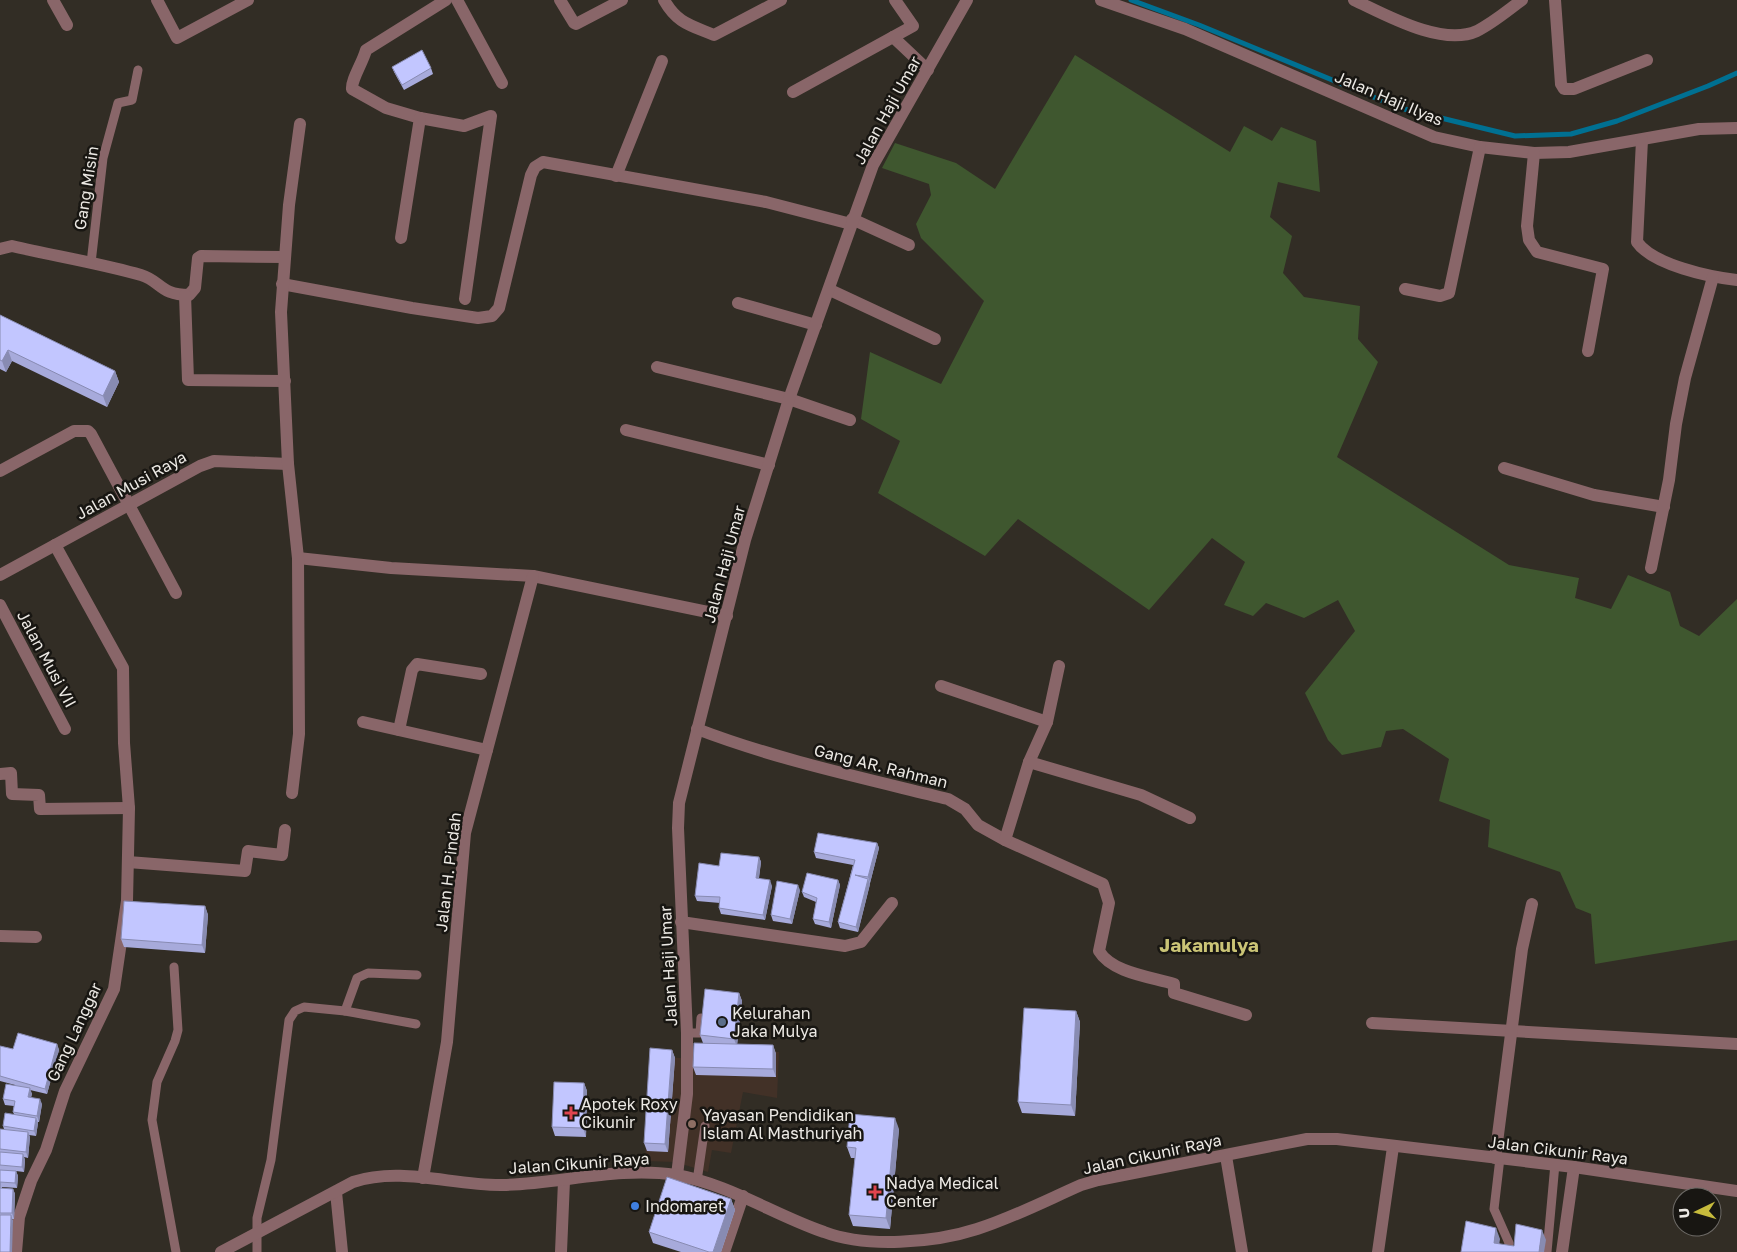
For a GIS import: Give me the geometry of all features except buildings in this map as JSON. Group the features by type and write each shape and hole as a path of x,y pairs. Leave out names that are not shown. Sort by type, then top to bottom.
{"street":[{"path":"53,0 66,25"},
{"path":"157,0 177,38 246,1"},
{"path":"446,0 366,50 361,69 352,82 352,89 386,108 420,118 464,126 491,116 466,298"},
{"path":"456,0 502,83"},
{"path":"560,0 576,24 622,0"},
{"path":"664,0 672,15 681,22 714,35 781,0"},
{"path":"793,92 913,26 896,0"},
{"name":"Jalan Haji Umar","path":"677,1176 687,1094 687,1033 678,828 679,803 696,729 727,616 745,540 789,399 830,290 873,165 967,0"},
{"name":"Jalan Haji Ilyas","path":"1101,0 1185,30 1434,137 1480,147 1534,153 1569,152 1699,129 1737,128"},
{"path":"1354,0 1379,5 1431,33 1453,37 1476,31 1522,0"},
{"path":"1555,0 1561,84 1564,89 1574,89 1647,60"},
{"path":"893,37 928,70"},
{"path":"616,176 662,61"},
{"path":"402,238 420,118"},
{"path":"292,793 299,734 298,558 288,464 281,312 282,284 300,124"},
{"path":"1642,140 1637,242 1642,250 1655,257 1713,277 1737,280"},
{"path":"1406,289 1440,296 1449,293 1480,147"},
{"path":"1534,153 1527,226 1529,240 1537,252 1603,268 1588,351"},
{"path":"282,284 412,308 487,318 492,316 499,308 531,175 535,167 543,162 616,176 676,184 766,202 852,222 909,245"},
{"path":"0,249 12,246 144,276 168,293 185,295 189,295 195,288 198,258 200,256 285,257"},
{"path":"1651,568 1664,507 1685,378 1713,277"},
{"path":"830,290 935,339"},
{"path":"185,295 188,380 285,381"},
{"path":"738,303 816,326"},
{"path":"657,367 789,399 850,420"},
{"path":"0,471 74,431 84,430 91,434 176,593"},
{"path":"626,430 769,465"},
{"name":"Jalan Musi Raya","path":"0,575 129,506 185,473 214,461 288,464"},
{"path":"1504,468 1594,495 1664,507"},
{"name":"Gang Langgar","path":"16,1252 19,1216 31,1181 46,1150 65,1090 114,989 127,902 128,808 124,743 123,668 55,545"},
{"path":"298,558 392,568 533,576 727,616"},
{"name":"Jalan H. Pindah","path":"423,1178 446,1042 465,833 533,576"},
{"name":"Jalan Musi VII","path":"0,605 66,729"},
{"path":"399,730 412,670 417,664 481,674"},
{"path":"1005,840 1029,762 1047,722 1060,666"},
{"path":"941,686 1047,722"},
{"path":"363,722 486,750"},
{"name":"Gang AR. Rahman","path":"696,729 744,747 948,799 965,809 978,825 1005,840 1103,884 1109,903 1099,952 1103,958 1122,968 1174,984 1174,993 1246,1015"},
{"path":"1029,762 1141,795 1190,818"},
{"path":"0,774 11,773 12,794 39,794 40,810 128,808"},
{"path":"128,862 245,871 248,851 282,855 285,830"},
{"path":"681,922 845,946 861,942 892,903"},
{"path":"1498,1158 1522,948 1532,904"},
{"path":"0,936 36,937"},
{"path":"1372,1023 1737,1044"},
{"name":"Jalan Cikunir Raya","path":"221,1252 353,1182 372,1176 402,1175 502,1185 564,1181 643,1172 677,1176 743,1196 841,1238 878,1241 924,1239 977,1229 1081,1185 1098,1180 1307,1139 1337,1139 1393,1147 1574,1166 1737,1191"},
{"path":"1378,1252 1393,1147"},
{"path":"1226,1156 1242,1252"},
{"path":"1562,1252 1574,1166"},
{"path":"561,1252 564,1181"},
{"path":"336,1192 342,1252"},
{"path":"724,1252 743,1196"}],"lane":[{"name":"Gang Misin","path":"90,264 103,158 118,103 132,100 138,70"},
{"path":"174,967 178,1030 157,1082 152,1120 176,1252"},
{"path":"345,1011 357,978 368,973 417,975"},
{"path":"257,1252 256,1233 259,1204 271,1160 289,1020 295,1010 304,1007 345,1011 416,1024"},
{"path":"687,1033 700,1033 701,1018"},
{"path":"697,1181 705,1126"},
{"path":"1498,1158 1494,1209 1509,1243 1508,1252"},
{"path":"1547,1252 1555,1164"}],"shaded area":[{"name":"Yayasan Pendidikan Islam Al Masthuriyah","path":"696,1050 779,1052 777,1098 743,1092 731,1153 712,1150 708,1172 675,1162 645,1161 652,1056 694,1059"}],"green space":[{"path":"1075,55 1230,152 1244,126 1272,141 1281,127 1316,141 1320,192 1278,182 1270,217 1292,236 1283,273 1304,297 1360,306 1358,339 1378,362 1337,457 1509,565 1579,578 1575,598 1611,609 1628,575 1670,592 1680,626 1699,636 1737,599 1737,940 1595,964 1591,914 1576,908 1560,872 1488,847 1490,820 1439,801 1449,759 1403,729 1386,731 1381,747 1342,755 1328,740 1305,693 1355,631 1338,600 1304,618 1266,603 1253,616 1224,605 1245,562 1212,538 1149,610 1018,519 985,556 878,493 900,441 861,419 870,352 941,384 984,301 921,238 916,224 931,195 929,184 882,168 895,143 956,163 995,189"}],"waterway":[{"path":"1131,0 1199,25 1400,108 1515,136 1571,134 1617,121 1737,73"}],"place":[{"name":"Kelurahan Jaka Mulya","path":"722,1022"},
{"name":"Apotek Roxy Cikunir","path":"571,1113"},
{"name":"Yayasan Pendidikan Islam Al Masthuriyah","path":"692,1124"},
{"name":"Nadya Medical Center","path":"875,1192"},
{"name":"Indomaret","path":"635,1206"}],"district":[{"name":"Jakamulya","path":"1209,944"}]}
